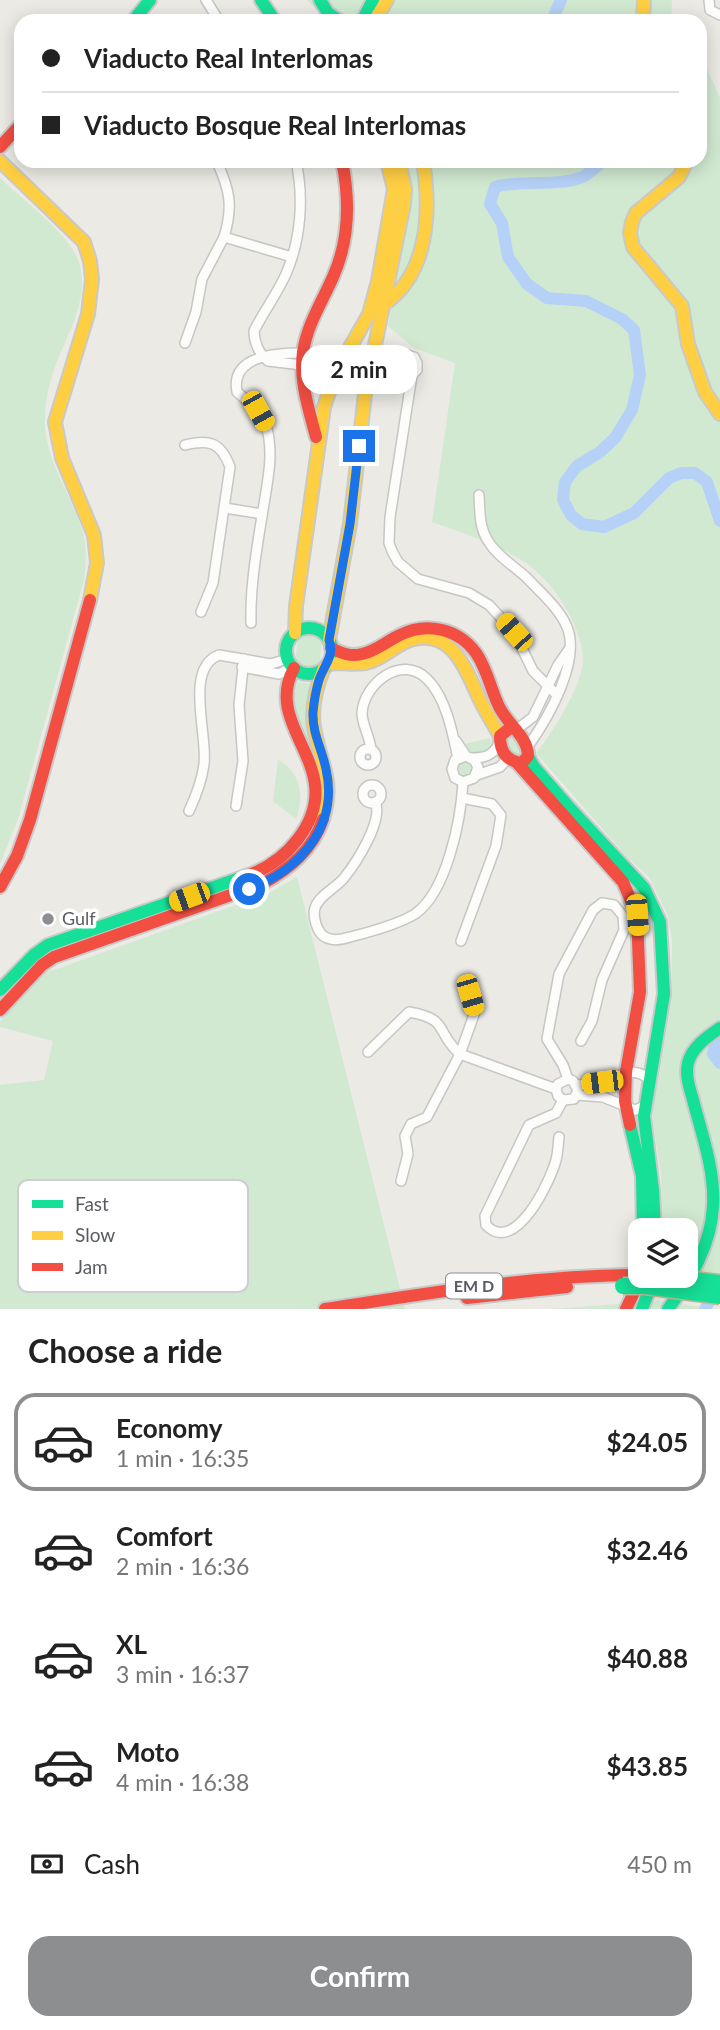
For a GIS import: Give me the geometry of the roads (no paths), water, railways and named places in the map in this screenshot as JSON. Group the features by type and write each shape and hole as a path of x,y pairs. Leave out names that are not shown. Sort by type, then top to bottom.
{"main road":[{"path":"139,14 150,0"},
{"path":"0,147 14,132"},
{"path":"0,161 84,242 89,254 93,284 89,314 59,403 55,425 60,448 92,523 97,552 90,598 30,820 17,856 0,887"},
{"path":"317,444 302,359 307,332 341,253 346,220 343,168"},
{"path":"295,633 296,606 324,407 336,372 369,314 378,281 393,202 394,189 389,168"},
{"path":"0,1010 42,965 54,957 262,884 284,872 305,853 320,830 328,807 326,770 313,723 314,702 328,655 350,524 365,394 404,204 405,189 400,168"},
{"path":"384,304 401,292 417,263 425,223 424,168"},
{"path":"684,168 680,176 650,198 630,222 629,235 633,247 682,306 688,344 705,392 720,414"},
{"path":"0,990 34,955 48,945 257,872 276,861 295,844 313,814 316,791 314,771 288,710 286,682 291,665 286,645 295,633 304,628 314,628 323,632 328,655"},
{"path":"328,655 364,663 386,656 397,647 416,639 426,638 451,647 467,666 477,694 513,745 623,882 637,915 640,992 626,1072 625,1101 642,1176 643,1218"},
{"path":"291,665 302,673 312,673 328,655"},
{"path":"513,745 644,888 660,922 664,994 645,1106 654,1218"},
{"path":"668,1309 701,1258 711,1227 714,1188 687,1064 692,1052 714,1032"},
{"name":"EM D","path":"325,1309 497,1282 557,1276 628,1278"},
{"name":"EM D","path":"392,1309 628,1278"},
{"path":"698,1280 720,1283"},
{"path":"626,1309 630,1288"},
{"path":"642,1309 650,1288"},
{"name":"EM D","path":"664,1288 720,1296"}],"street":[{"path":"709,0 710,10 720,15"},
{"path":"185,343 196,312 202,279 224,237 230,204 227,184 220,168"},
{"path":"263,358 256,344 254,331 279,288 292,257 300,212 297,168"},
{"path":"224,237 292,257"},
{"path":"251,623 250,600 270,464 267,427 258,411 237,392 237,374 243,366 277,353 302,359"},
{"path":"412,375 390,517 389,543 392,551 398,562 418,579 469,593 489,605 514,632 533,671 557,695"},
{"path":"185,445 200,441 213,443 226,456 230,467 213,583 201,612"},
{"path":"480,495 480,522 488,541 553,605 568,629 571,647 568,670 543,725 513,745 488,757 465,757 453,764 455,778 463,782 471,781 477,775 500,767 513,745 533,717 558,665 571,647"},
{"path":"225,508 262,514"},
{"path":"189,811 199,790 205,761 200,709 202,671 211,658 219,655 243,663 291,665"},
{"path":"236,806 244,753 240,705 243,663"},
{"path":"371,749 363,719 365,699 382,677 397,670 417,671 430,681 443,706 453,736 465,757 478,767 477,775"},
{"path":"375,802 378,806 377,818 364,849 344,877 315,907 318,931 325,938 337,940 351,937 403,920 417,913 430,899 442,877 462,798 463,782"},
{"path":"461,941 496,846 500,815 492,804 462,798"},
{"path":"581,1041 593,1021 602,979 624,930 623,916 614,905 602,903 593,910 566,958 559,974 547,1039 568,1079 577,1090 635,1110 645,1106"},
{"path":"401,1181 408,1154 405,1136 411,1124 427,1117 460,1054 475,1012 470,995"},
{"path":"368,1052 409,1012 428,1015 441,1025 449,1045 460,1054 556,1089"},
{"path":"577,1090 626,1072 636,1071 650,1080"},
{"path":"568,1079 562,1080 556,1089 558,1096 563,1100 574,1099 577,1090"},
{"path":"559,1138 556,1160 528,1217 515,1228 502,1232 491,1231 486,1225 485,1216 529,1125 556,1113 563,1100"}],"waterway":[{"path":"555,14 561,0"},
{"path":"594,168 586,175 570,181 516,183 495,187 490,204 502,223 508,257 527,284 547,298 586,301 622,319 634,330 640,375 632,410 615,438 600,452 577,466 565,482 563,500 571,515 582,524 604,527 634,513 669,478 681,473 695,473 707,482 720,521"},
{"path":"720,1027 713,1054 720,1063"},
{"path":"705,1309 717,1288"}],"place":[{"name":"Gulf","path":"48,919"}]}
